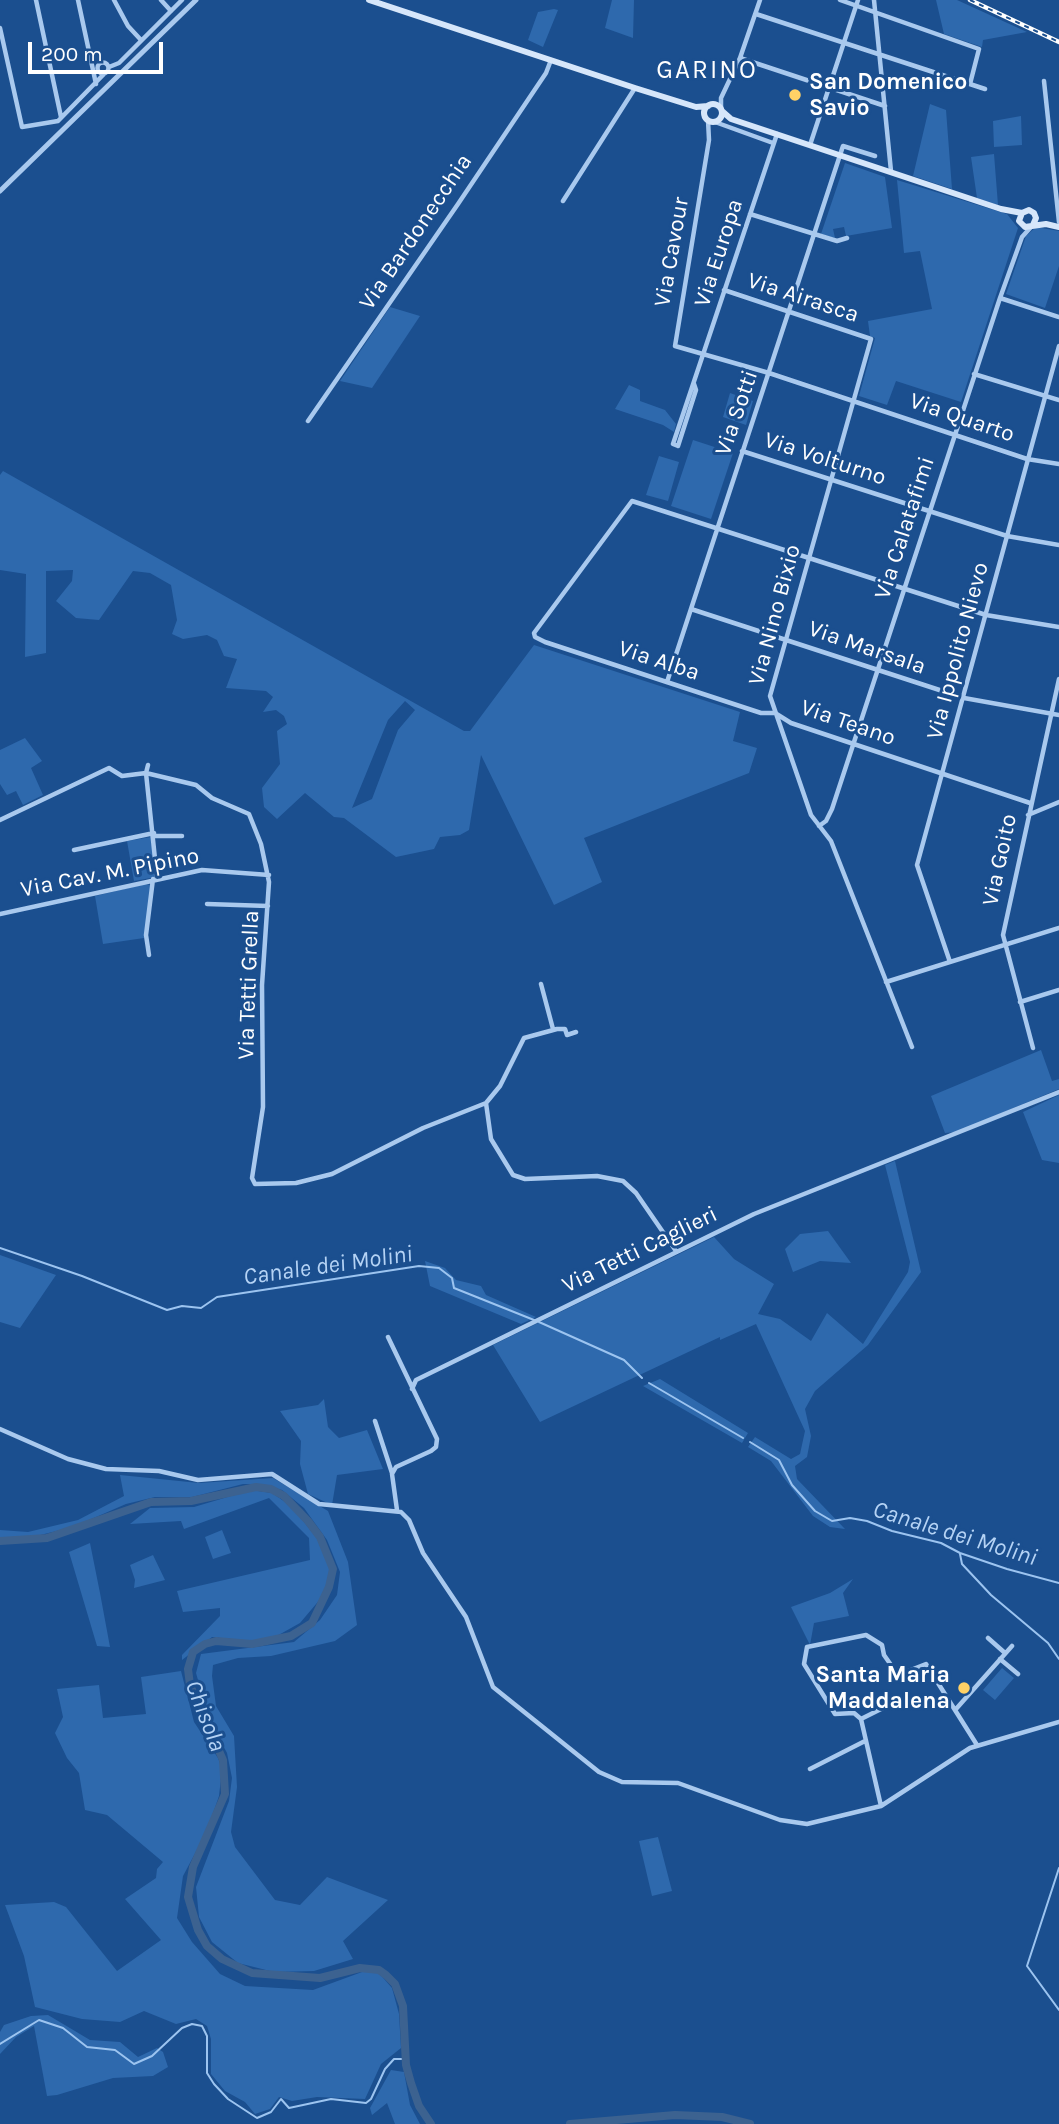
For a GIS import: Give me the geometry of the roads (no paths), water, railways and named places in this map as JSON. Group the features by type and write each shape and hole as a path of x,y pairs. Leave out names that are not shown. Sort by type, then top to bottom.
{"main road":[{"path":"369,0 635,88 696,107 709,106 721,110 732,119 1007,211 1022,213 1029,210 1046,224"},
{"path":"709,106 712,120"},
{"path":"696,107 712,120 732,119"},
{"path":"712,120 721,110"},
{"path":"1007,211 1020,222 1032,226 1059,224"},
{"path":"1020,222 1022,213"},
{"path":"1032,226 1035,215"}],"street":[{"path":"36,0 61,118"},
{"path":"79,0 96,84"},
{"path":"114,0 128,26 141,40"},
{"path":"161,0 171,11"},
{"path":"0,28 22,127 61,118 105,72 119,63 182,0"},
{"path":"0,191 197,0"},
{"path":"721,110 721,98 740,58 760,0"},
{"path":"840,0 857,3 979,49 970,84"},
{"path":"874,0 891,172"},
{"path":"810,145 857,3"},
{"path":"756,14 985,89"},
{"path":"740,58 885,106"},
{"name":"Via Bardonecchia","path":"307,421 458,204 546,73 551,60"},
{"path":"105,72 119,75"},
{"path":"105,72 110,84"},
{"path":"1044,81 1059,224"},
{"path":"563,201 635,88"},
{"path":"709,106 721,98"},
{"path":"712,120 774,143"},
{"name":"Via Cavour","path":"704,356 674,344 712,120"},
{"name":"Via Europa","path":"694,384 696,390 678,446 673,444 777,134"},
{"path":"840,155 843,146 875,156"},
{"name":"Via Sotti","path":"667,682 840,155"},
{"path":"750,214 837,241 847,237"},
{"name":"Via Calatafimi","path":"818,826 829,817 1021,237 1020,222"},
{"name":"Via Calatafimi","path":"1021,237 1032,226"},
{"name":"Via Airasca","path":"724,290 871,339"},
{"path":"1000,298 1059,317"},
{"name":"Via Nino Bixio","path":"871,339 770,696 792,766 818,826 831,841 912,1047"},
{"name":"Via Ippolito Nievo","path":"950,962 917,865 1059,346"},
{"name":"Via Quarto","path":"704,356 708,354 769,373 1027,459 1059,464"},
{"path":"974,374 1044,398 1059,400"},
{"name":"Via Volturno","path":"742,451 1007,536 1059,545"},
{"name":"Via Alba","path":"717,528 632,501 534,633 535,637 761,713 775,713"},
{"path":"717,528 986,615 1059,627"},
{"name":"Via Marsala","path":"691,609 964,698 1059,715"},
{"name":"Via Goito","path":"1033,1048 1003,945 1003,935 1059,679"},
{"name":"Via Teano","path":"775,713 792,723 1030,803"},
{"path":"148,765 146,773 154,834 155,879 146,935 149,955"},
{"name":"Via Tetti Grella","path":"0,820 107,769 122,776 146,773 196,785 212,798 245,810 256,825 269,875 262,985 263,1107 253,1182 296,1183 332,1174 424,1128 486,1103"},
{"path":"1028,815 1059,802"},
{"path":"74,850 154,834 182,836"},
{"name":"Via Cav. M. Pipino","path":"0,914 202,870 269,875"},
{"path":"207,904 268,906"},
{"path":"886,982 1059,929"},
{"path":"541,984 553,1029"},
{"path":"1020,1002 1059,990"},
{"path":"576,1032 567,1035 565,1029 553,1029 524,1038 500,1086 486,1103 491,1139 513,1175 524,1179 597,1176 623,1181 636,1193 676,1251"},
{"name":"Via Tetti Caglieri","path":"412,1389 416,1380 754,1214 1059,1092"},
{"path":"388,1336 437,1439 436,1447 396,1467 393,1474"},
{"path":"375,1421 393,1474 397,1510"},
{"path":"0,1429 68,1459 106,1469 159,1471 198,1480 272,1474 319,1504 397,1510 409,1520 423,1553 466,1617 493,1687 502,1697 611,1779 622,1782 678,1783 797,1825 881,1806 977,1745 1059,1722"},
{"path":"881,1806 861,1718 854,1713 835,1714 804,1664 807,1647 866,1635 882,1645 884,1655 898,1675 927,1665 977,1745"},
{"path":"988,1638 1005,1653"},
{"path":"956,1709 1012,1646"},
{"path":"1000,1659 1018,1675"},
{"path":"861,1718 895,1702"},
{"path":"810,1769 865,1741"}],"waterway":[{"name":"Canale dei Molini","path":"0,1248 82,1276 167,1310 182,1306 201,1308 217,1297 419,1266 439,1268 452,1278 454,1288 534,1320"},
{"name":"Canale dei Molini","path":"539,1322 624,1360 642,1378"},
{"name":"Canale dei Molini","path":"649,1383 743,1438"},
{"name":"Canale dei Molini","path":"750,1442 779,1460 792,1485 815,1511 832,1521 850,1518 867,1521 892,1531 941,1543 960,1553 1007,1569 1059,1583"},
{"name":"Chisola","path":"0,1541 47,1538 151,1502 191,1501 256,1487 271,1489 284,1496 320,1537 333,1569 329,1587 312,1623 291,1636 252,1644 216,1641 193,1652 188,1669 190,1685 223,1760 225,1794 193,1867 188,1897 198,1930 207,1946 222,1959 252,1973 320,1978 360,1968 379,1970 386,1975 395,1984 403,2006 406,2065 419,2106 431,2124"},
{"path":"960,1554 962,1564 991,1595 1048,1643 1059,1659"},
{"path":"1059,1868 1027,1966 1059,2010"},
{"path":"0,2044 39,2020 63,2028 87,2047 115,2050 134,2064 152,2056 182,2028 192,2024 202,2026 207,2036 207,2073 228,2099 257,2118 271,2112 281,2099 289,2108 331,2099 366,2103 371,2099 385,2069 394,2059 405,2059"},
{"name":"Chisola","path":"570,2124 675,2115 722,2117 750,2124"}],"railway":[{"path":"970,0 1059,42"}],"place":[{"name":"San Domenico Savio","path":"795,95"},
{"name":"Santa Maria Maddalena","path":"964,1688"}],"district":[{"name":"GARINO","path":"707,71"}]}
